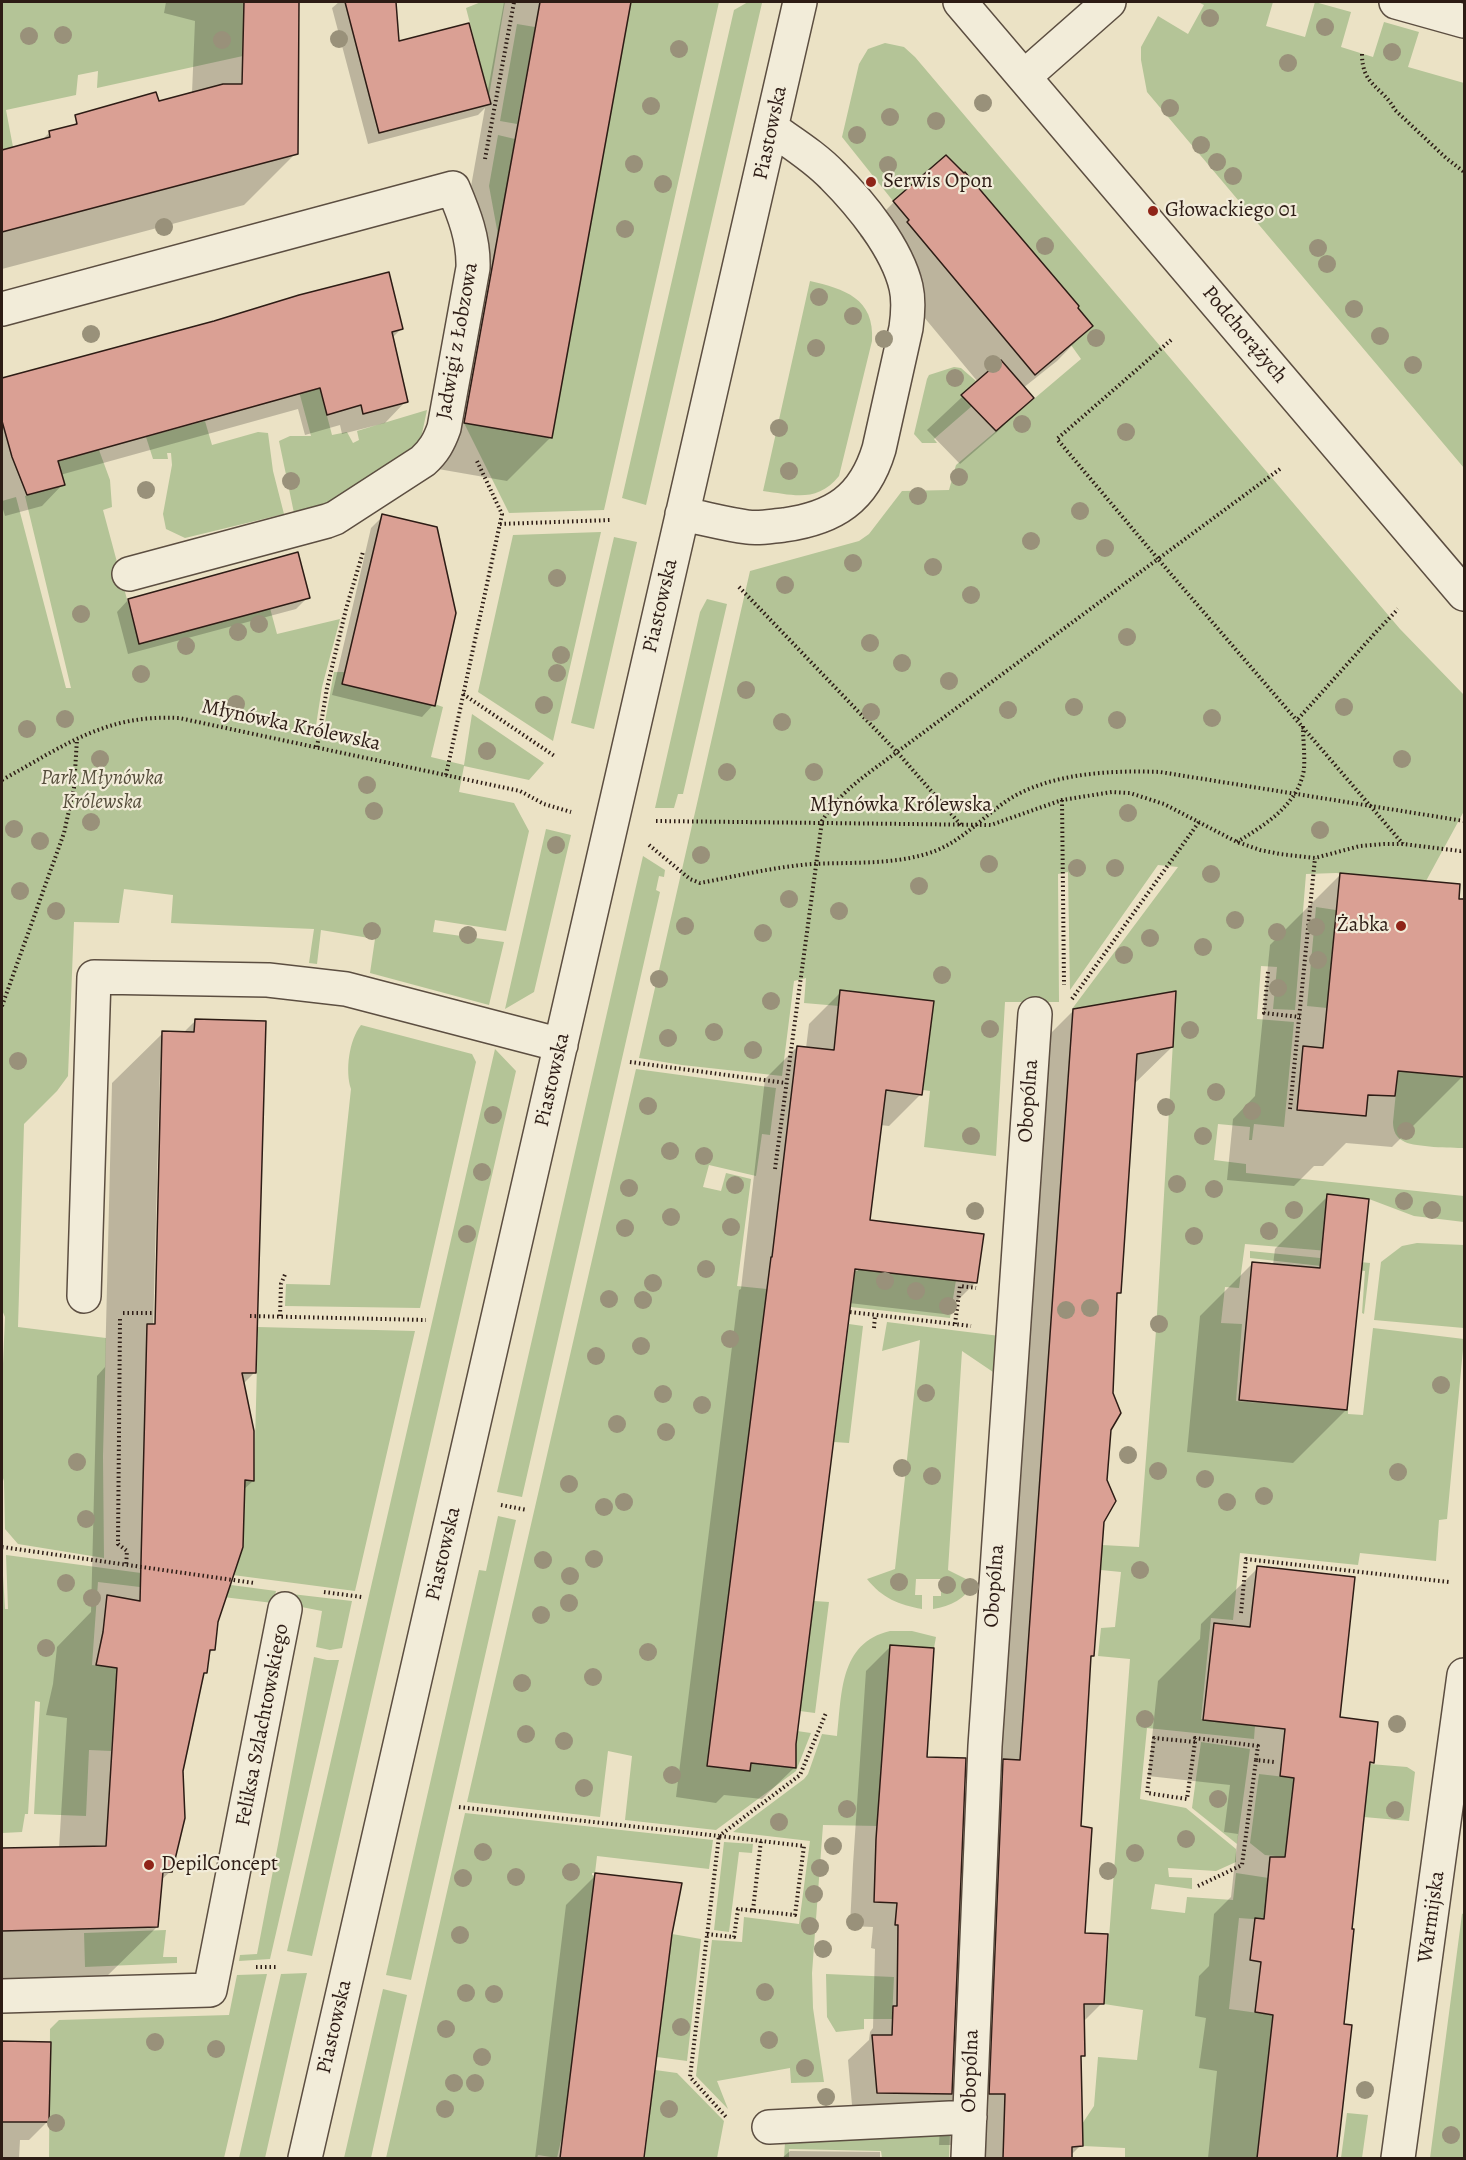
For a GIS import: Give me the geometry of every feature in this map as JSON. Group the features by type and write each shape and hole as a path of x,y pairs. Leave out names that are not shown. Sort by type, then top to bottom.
{"street":[{"name":"Piastowska","path":"305,2158 800,2"},
{"name":"Podchorążych","path":"960,2 1464,594"},
{"path":"1025,76 1109,2"},
{"path":"1396,2 1464,21"},
{"path":"682,514 748,527 800,522 826,514 840,508 857,492 873,468 879,449 906,328 908,309 906,287 899,266 887,243 872,222 834,176 771,128"},
{"name":"Jadwigi z Łobzowa","path":"2,309 453,188 469,228 474,254 473,268 444,428 438,444 430,455 327,521 129,574"},
{"path":"84,1296 94,977 312,984 379,997 561,1045"},
{"name":"Obopólna","path":"968,2158 985,1746 1050,1012"},
{"name":"Feliksa Szlachtowskiego","path":"2,1996 210,1990 285,1609"},
{"name":"Warmijska","path":"1398,2158 1464,1675"},
{"path":"769,2127 970,2117"}],"path":[{"path":"485,159 514,2"},
{"path":"1362,54 1362,65 1367,79 1390,101 1395,110 1464,172"},
{"path":"1171,340 1058,439 1403,844"},
{"path":"446,775 502,514 474,455"},
{"path":"775,1168 815,864 822,821 832,804 897,752 1280,469"},
{"path":"317,747 327,688 346,609 383,487"},
{"path":"500,524 611,520"},
{"path":"739,588 897,752 962,825"},
{"path":"1298,719 1398,609"},
{"path":"463,694 556,757"},
{"name":"Młynówka Królewska","path":"2,780 77,739 107,726 125,721 160,717 196,720 520,791 544,804 580,814"},
{"path":"1237,842 1276,817 1294,792 1304,768 1303,726"},
{"path":"2,1006 64,833 74,788 77,739"},
{"path":"646,836 649,845 695,882 700,883 770,869 815,864 889,862 926,854 953,843 1016,796 1045,784 1091,773 1121,771 1160,772 1464,821"},
{"name":"Młynówka Królewska","path":"650,824 657,820 991,825 1062,800 1086,795 1130,793 1164,804 1237,842 1260,850 1315,858 1360,846 1403,844 1464,850"},
{"path":"1050,1012 1062,800"},
{"path":"1050,1012 1199,822"},
{"path":"1290,1109 1315,858"},
{"path":"1268,972 1264,1013 1300,1017"},
{"path":"630,1062 786,1083"},
{"path":"280,1316 281,1284 286,1272"},
{"path":"955,1324 960,1289"},
{"path":"126,1566 127,1551 118,1544 120,1312 154,1313"},
{"path":"850,1312 972,1326"},
{"path":"250,1316 426,1320"},
{"path":"874,1328 875,1316"},
{"path":"501,1504 527,1510"},
{"path":"2,1547 256,1583"},
{"path":"1241,1613 1246,1559 1449,1582"},
{"path":"315,1591 362,1597"},
{"path":"730,2121 690,2077 719,1836 800,1775 826,1713"},
{"path":"1195,1742 1154,1738 1148,1793 1187,1799 1195,1742 1195,1738 1258,1746 1242,1865 1198,1886"},
{"path":"1256,1760 1274,1762"},
{"path":"459,1807 804,1846 795,1915 738,1909 734,1937 707,1935"},
{"path":"753,1910 761,1840"}],"green space":[{"path":"2,2 244,2 243,56 97,88 98,71 78,75 76,95 6,110 13,147 2,150"},
{"path":"481,2 505,2 489,96 466,8"},
{"path":"631,2 719,2 604,510 509,513 464,423 552,438"},
{"path":"748,2 762,3 646,505 622,498 734,10"},
{"path":"1198,2 1273,2 1266,26 1305,37 1315,2 1351,12 1341,47 1373,57 1384,22 1419,32 1408,67 1464,83 1464,468 1147,92 1141,47 1158,16 1188,34 1204,5"},
{"path":"517,24 535,27 517,124 500,121"},
{"path":"885,43 904,47 915,57 1400,629 1464,695 1464,811 1426,881 1336,873 1306,874 1295,1010 1273,1009 1277,967 1261,966 1257,1019 1294,1022 1284,1127 1254,1124 1252,1140 1249,1140 1250,1127 1218,1124 1214,1160 1246,1164 1246,1173 1464,1196 1464,1222 1414,1216 1369,1199 1327,1194 1322,1241 1364,1245 1363,1254 1245,1244 1239,1288 1225,1287 1221,1323 1242,1324 1236,1401 1348,1410 1348,1414 1363,1415 1373,1328 1464,1339 1447,1519 1439,1520 1436,1561 1360,1553 1358,1565 1240,1553 1233,1620 1211,1618 1201,1719 1255,1726 1254,1739 1147,1728 1140,1799 1186,1808 1236,1849 1236,1862 1216,1871 1168,1868 1169,1877 1192,1878 1192,1889 1155,1884 1151,1909 1185,1913 1187,1897 1233,1900 1236,1873 1282,1880 1278,1921 1239,1918 1229,2009 1273,2015 1257,2158 1125,2158 1125,2148 1083,2146 1082,2124 1094,2106 1098,2057 1137,2060 1143,2010 1104,2004 1130,1659 1098,1656 1101,1628 1115,1627 1121,1572 1101,1570 1102,1545 1139,1547 1156,1331 1176,991 1072,1009 1178,867 1158,865 1070,990 1068,872 1058,874 1059,1002 1005,1002 996,1156 924,1147 930,1091 923,1090 934,1002 839,1006 804,1003 806,978 794,981 782,1076 639,1058 750,571 859,541 869,534 902,491 949,490 956,465 1081,359 1071,345 1093,326 966,172 964,173 947,155 893,201 842,137 859,64 868,49"},
{"path":"498,135 515,139 498,235 489,186"},
{"path":"810,281 845,292 863,305 872,326 872,341 839,476 831,485 813,494 795,495 763,491"},
{"path":"277,310 311,354 332,435 347,432 353,443 359,440 357,431 427,410 420,443 330,505 294,513 279,441 290,436 311,436"},
{"path":"954,367 961,368 976,381 961,395 972,406 934,439 937,443 922,443 914,434 927,379 929,375"},
{"path":"205,421 212,445 258,432 268,433 273,471 284,514 185,538 166,529 163,514 172,465 171,453 167,453 168,459 153,459 146,437"},
{"name":"Park Młynówka Królewska","path":"99,450 110,480 112,507 103,510 139,644 270,608 277,634 340,619 322,687 315,732 323,733 334,672 345,672 443,707 431,757 464,765 472,714 544,763 529,780 464,766 459,792 514,803 529,831 506,931 435,920 433,932 504,942 489,1005 370,973 375,939 321,930 317,964 309,963 314,929 171,923 173,895 124,889 119,923 74,922 68,1076 57,1091 24,1124 18,1327 106,1338 103,1456 104,1558 18,1544 5,1529 2,1475 5,1317 2,1310 2,501 16,497 66,688 71,688 25,496 65,485 58,461"},
{"path":"601,532 553,741 478,692 513,535"},
{"path":"614,537 637,542 594,729 571,723"},
{"path":"707,599 727,604 683,794 678,794 674,808 655,808 700,612"},
{"path":"546,829 571,835 534,992 505,1009"},
{"path":"643,856 665,870 664,877 659,876 656,890 660,892 522,1497 497,1492"},
{"path":"1316,907 1336,910 1327,1008 1307,1006"},
{"path":"361,1025 472,1054 476,1062 420,1308 285,1306 286,1284 330,1285 351,1089 348,1074 349,1056"},
{"path":"495,1049 516,1071 312,1956 287,1951"},
{"path":"636,1069 776,1088 770,1135 762,1134 756,1176 709,1165 703,1187 721,1191 726,1173 751,1179 737,1286 767,1289 707,1765 749,1771 751,1763 795,1768 796,1765 793,1765 797,1731 811,1733 796,1771 716,1830 625,1820 632,1756 608,1751 600,1817 467,1802"},
{"path":"1398,1071 1464,1077 1464,1148 1417,1145 1405,1142 1397,1136 1393,1122"},
{"path":"1417,1243 1464,1245 1464,1328 1374,1320 1381,1262 1402,1246"},
{"path":"1250,1251 1370,1263 1364,1314 1362,1313 1365,1271 1250,1258"},
{"path":"858,1269 956,1280 950,1318 851,1307 855,1271"},
{"path":"887,1322 1000,1336 996,1374 962,1351 948,1570 974,1583 957,1601 933,1609 933,1596 941,1596 941,1579 916,1579 915,1595 922,1595 922,1609 891,1600 867,1579 895,1569 920,1340 882,1351"},
{"path":"849,1324 863,1326 849,1443 834,1442"},
{"path":"258,1327 415,1331 355,1591 141,1563 141,1531 172,1532 173,1545 243,1546 245,1480 254,1481"},
{"path":"498,1516 516,1520 411,1980 386,1975 479,1570 486,1571"},
{"path":"6,1555 276,1591 273,1603 98,1582 92,1665 117,1668 111,1751 89,1750 86,1816 34,1814 40,1702 35,1701 28,1814 25,1814 22,1832 2,1833 2,1559 5,1609 8,1609"},
{"path":"283,1593 352,1601 342,1648 330,1650 316,1647 322,1611 281,1603"},
{"path":"814,1601 829,1602 815,1713 800,1711"},
{"path":"890,1631 912,1631 936,1637 934,1648 890,1646 879,1826 823,1825 812,1973 813,2008 824,2082 791,2083 790,2068 717,2081 728,2109 696,2076 712,1940 742,1942 744,1917 799,1924 810,1841 733,1832 808,1774 822,1734 837,1736 843,1687 852,1658 873,1637"},
{"path":"314,1657 339,1660 270,1959 239,1961 240,1955 257,1954"},
{"path":"1201,1742 1250,1749 1237,1844 1192,1808"},
{"path":"1370,1764 1407,1767 1415,1772 1409,1821 1364,1817"},
{"path":"1259,1774 1294,1778 1285,1857 1265,1855 1250,1843"},
{"path":"465,1813 713,1840 709,1869 597,1856 595,1873 592,1873 595,1876 565,2123 557,2158 538,2155 537,2158 386,2158"},
{"path":"724,1842 753,1844 752,1853 739,1852 729,1932 714,1930"},
{"path":"1464,1913 1464,2158 1430,2158 1462,1914"},
{"path":"166,1930 163,1957 177,1957 177,1963 85,1967 84,1933"},
{"path":"672,1934 701,1939 687,2061 657,2057"},
{"path":"307,1973 265,2158 239,2158 281,1974"},
{"path":"267,1974 224,2158 49,2158 50,2029 59,2020 229,2015 237,1975"},
{"path":"826,1974 894,1977 892,2019 864,2019 864,2029 836,2032 827,2017"},
{"path":"383,1989 407,1995 371,2158 344,2158"},
{"path":"655,2070 677,2073 724,2121 717,2158 645,2157"},
{"path":"1347,2113 1368,2115 1362,2158 1341,2158"},
{"path":"950,2133 949,2158 882,2158 881,2151 789,2149 789,2158 784,2158 785,2142"}],"building":[{"path":"244,2 299,2 298,154 2,232 2,150 50,137 49,131 77,124 75,115 156,92 159,101 223,84 242,84"},
{"path":"345,2 396,2 399,41 469,23 491,104 379,133"},
{"path":"540,2 631,2 552,438 464,423"},
{"path":"946,155 965,172 1079,306 1078,308 1093,326 1035,375 907,222 909,220 893,201"},
{"path":"389,272 403,329 392,332 408,402 363,414 361,405 327,415 320,388 58,461 65,485 27,495 12,457 2,421 2,378"},
{"path":"1001,360 1034,398 996,431 961,395"},
{"path":"382,514 437,527 456,613 435,706 342,684"},
{"path":"298,552 310,598 139,644 128,599"},
{"path":"1340,873 1460,884 1459,899 1464,899 1464,1077 1398,1071 1395,1096 1368,1095 1366,1116 1297,1110 1303,1046 1323,1048"},
{"path":"840,990 934,1001 922,1095 886,1090 870,1220 984,1234 977,1283 855,1269 796,1744 796,1768 751,1763 750,1771 707,1766 797,1046 834,1050"},
{"path":"1176,991 1173,1047 1137,1054 1121,1293 1117,1293 1113,1393 1121,1413 1111,1430 1107,1480 1116,1501 1104,1522 1094,1656 1091,1656 1081,1826 1092,1828 1085,1933 1108,1934 1104,2004 1084,2004 1085,2056 1081,2056 1083,2146 1072,2147 1072,2158 1003,2158 1005,2094 989,2094 1003,1759 1020,1760 1073,1009"},
{"path":"195,1019 266,1021 256,1373 242,1373 254,1431 254,1481 245,1480 243,1547 218,1622 215,1650 210,1650 207,1673 204,1673 183,1771 185,1818 172,1872 163,1872 158,1927 2,1931 2,1848 106,1846 117,1668 96,1665 107,1595 140,1601 147,1324 155,1324 162,1031 194,1032"},
{"path":"1327,1194 1369,1199 1347,1410 1239,1400 1252,1262 1320,1268"},
{"path":"1257,1566 1355,1577 1340,1717 1378,1722 1374,1763 1370,1762 1352,1929 1354,1929 1344,2024 1352,2025 1337,2158 1257,2158 1273,2015 1255,2012 1261,1962 1250,1960 1255,1918 1264,1919 1270,1857 1285,1857 1294,1778 1280,1776 1285,1729 1203,1720 1214,1623 1250,1627"},
{"path":"890,1645 934,1648 927,1757 966,1758 952,2094 877,2093 872,2035 892,2035 893,2006 897,2006 898,1925 895,1925 897,1903 874,1902 876,1839"},
{"path":"595,1873 682,1883 672,1934 644,2158 560,2158"},
{"path":"2,2041 51,2042 49,2122 2,2122"}],"place":[{"name":"Serwis Opon","path":"871,182"},
{"name":"Głowackiego 01","path":"1153,211"},
{"name":"Żabka","path":"1401,926"},
{"name":"DepilConcept","path":"149,1865"}]}
